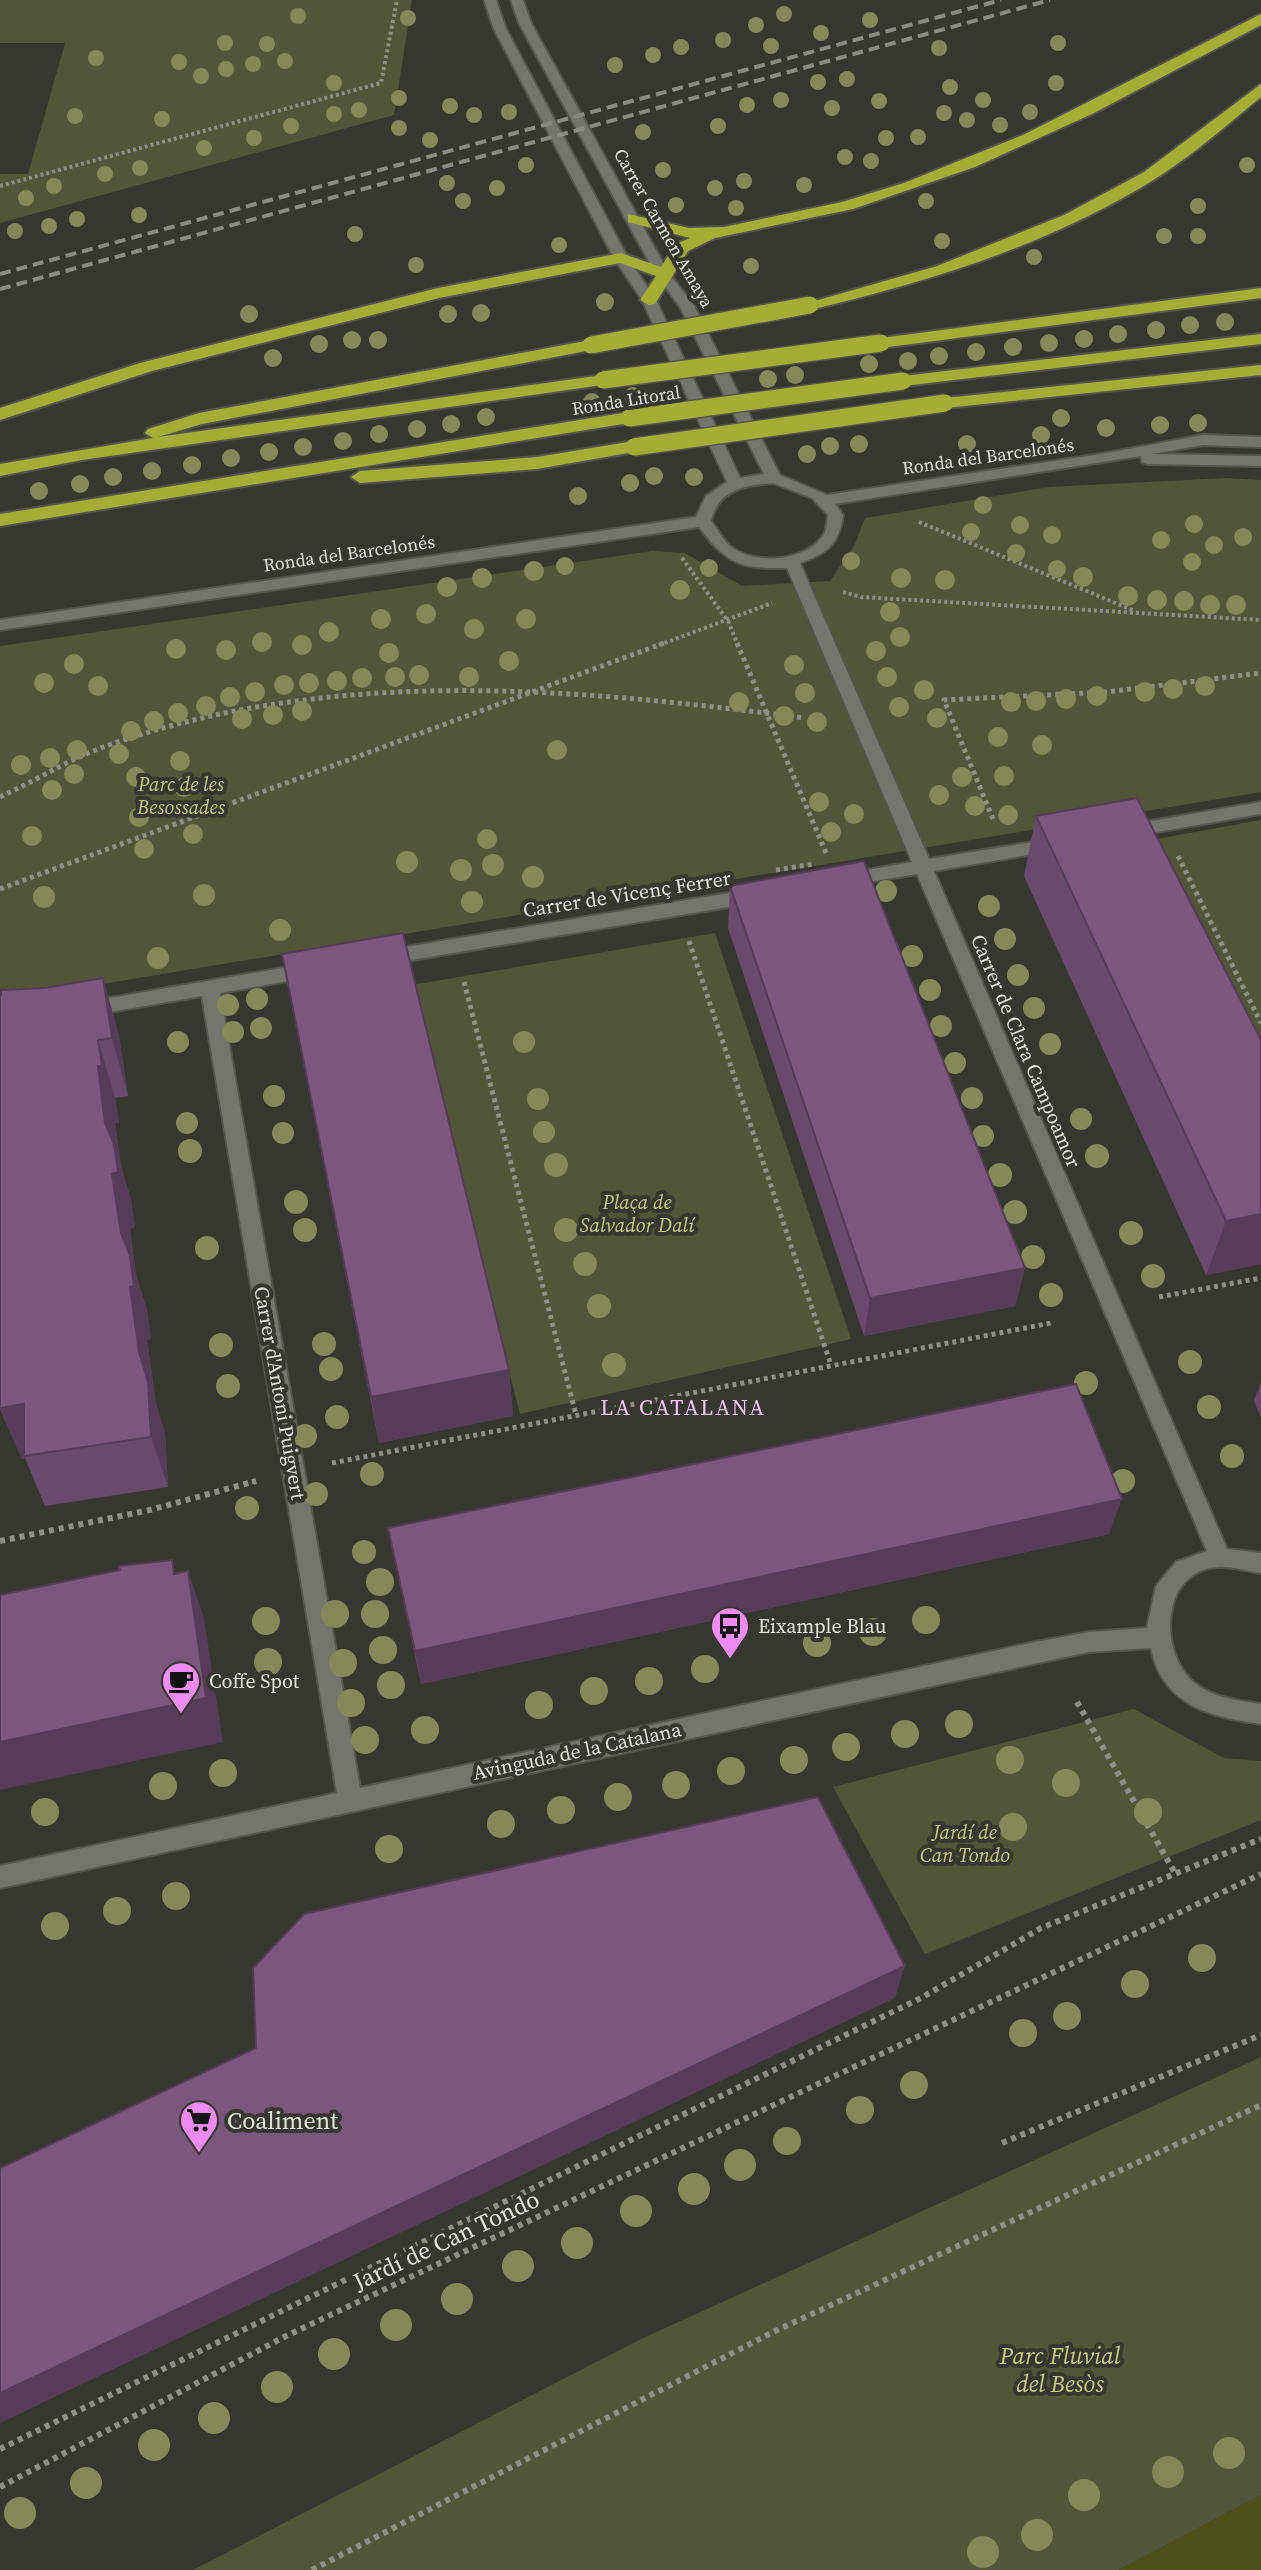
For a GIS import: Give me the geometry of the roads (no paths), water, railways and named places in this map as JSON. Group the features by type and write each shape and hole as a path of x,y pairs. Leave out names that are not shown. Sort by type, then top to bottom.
{"highway":[{"path":"634,218 672,234 710,235 809,215 904,190 984,160 1261,19"},
{"path":"82,454 199,419 888,288 980,258 1056,227 1152,174 1261,89"},
{"path":"649,300 662,273 682,248 710,235"},
{"path":"0,414 146,367 438,293 621,258 662,273"},
{"name":"Ronda Litoral","path":"0,470 82,454 603,380 1261,293"},
{"name":"Ronda Litoral","path":"0,520 261,481 629,418 903,381 1261,339"},
{"path":"261,481 393,475 537,463 945,403 1261,370"}],"street":[{"path":"490,0 500,29 621,258 649,300 735,484"},
{"name":"Carrer Carmen Amaya","path":"517,0 525,23 662,273 687,306 774,478"},
{"name":"Ronda del Barcelonés","path":"828,500 1107,458 1203,440 1261,442"},
{"name":"Ronda del Barcelonés","path":"1107,458 1261,461"},
{"path":"774,478 807,485 828,500 836,515 836,531 825,546 792,562 752,562 728,554 712,541 703,521 709,502 735,484 774,478"},
{"name":"Ronda del Barcelonés","path":"0,625 703,521"},
{"name":"Carrer de Clara Campoamor","path":"792,562 1220,1557"},
{"path":"1110,834 1261,808"},
{"path":"825,883 1075,840"},
{"name":"Carrer de Vicenç Ferrer","path":"363,961 766,893"},
{"path":"75,1011 333,967"},
{"name":"Carrer d'Antoni Puigvert","path":"210,987 350,1799"},
{"path":"1261,1563 1220,1557 1187,1570 1163,1593 1156,1614 1156,1638 1166,1665 1186,1689 1213,1706 1243,1715 1261,1714"},
{"name":"Avinguda de la Catalana","path":"0,1877 1035,1652 1089,1642 1156,1638"}],"railway":[{"path":"0,274 1001,0"},
{"path":"0,289 1050,0"}],"place":[{"name":"Eixample Blau","path":"730,1660"},
{"name":"Coffe Spot","path":"181,1715"},
{"name":"Coaliment","path":"199,2154"}],"district":[{"name":"LA CATALANA","path":"683,1407"}],"park label":[{"name":"Parc de les Besossades","path":"181,796"},
{"name":"Plaça de Salvador Dalí","path":"637,1214"},
{"name":"Jardí de Can Tondo","path":"965,1844"},
{"name":"Parc Fluvial del Besòs","path":"1060,2369"}]}
